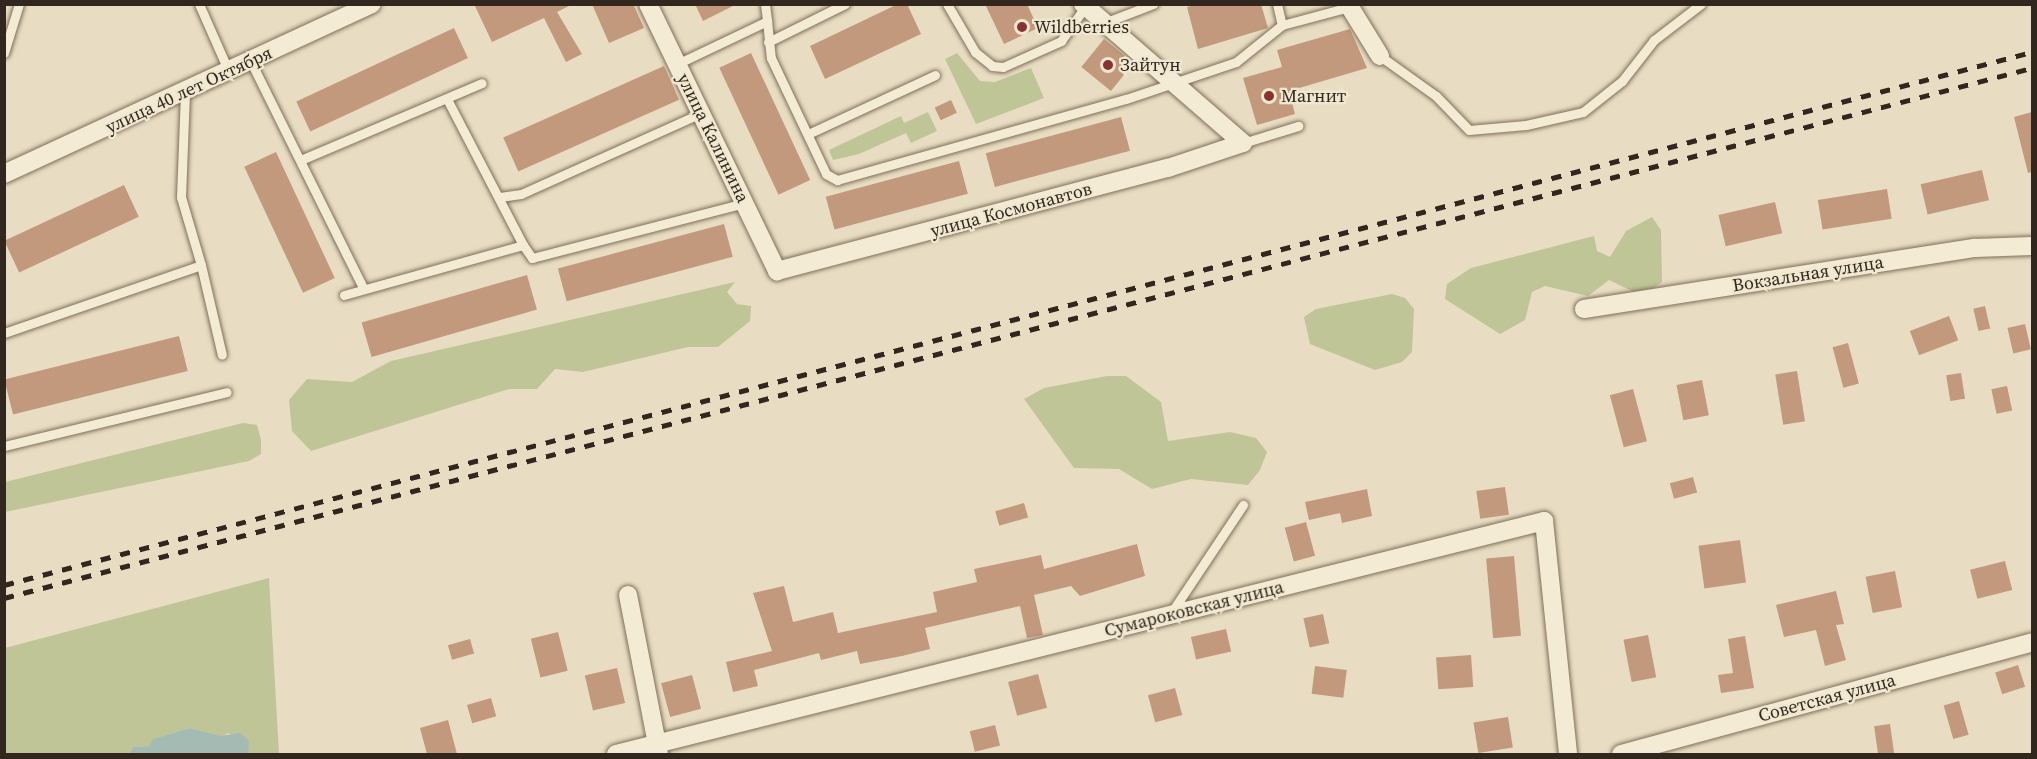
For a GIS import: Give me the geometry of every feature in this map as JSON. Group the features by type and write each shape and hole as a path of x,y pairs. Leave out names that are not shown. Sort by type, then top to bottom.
{"street":[{"name":"улица 40 лет Октября","path":"4,174 185,93 372,4"},
{"name":"улица Калинина","path":"648,4 777,271"},
{"path":"1349,5 1380,56"},
{"path":"1084,6 1167,81 1243,143"},
{"name":"улица Космонавтов","path":"777,271 1169,168 1243,143"},
{"name":"Вокзальная улица","path":"1584,309 1975,248 2032,246"},
{"name":"Сумароковская улица","path":"616,754 658,749 1169,615 1544,521 1568,754"},
{"path":"628,595 658,749"},
{"name":"Советская улица","path":"1621,754 2032,642"}],"lane":[{"path":"4,53 19,4"},
{"path":"199,4 229,72"},
{"path":"765,4 768,42 826,174 837,180 1126,99 1167,81 1236,62 1282,24 1349,5"},
{"path":"768,42 845,4"},
{"path":"947,4 975,52 992,66 1002,67 1061,41 1084,6"},
{"path":"1104,23 1153,4"},
{"path":"1277,4 1282,24"},
{"path":"1380,56 1436,96 1469,130 1526,125 1583,112 1622,81 1654,40 1701,4"},
{"path":"677,64 767,21"},
{"path":"251,62 303,159 363,288"},
{"path":"808,134 935,75"},
{"path":"303,159 448,101 483,83"},
{"path":"185,93 181,197 201,265 222,355"},
{"path":"448,101 523,245 532,258 744,203"},
{"path":"500,197 521,194 701,113"},
{"path":"1243,143 1298,126"},
{"path":"344,295 523,245"},
{"path":"4,333 201,265"},
{"path":"4,446 227,392"},
{"path":"1169,615 1243,505"}],"green space":[{"path":"957,53 980,81 995,82 1031,68 1044,98 976,124 945,59"},
{"path":"928,112 937,131 911,143 906,133 859,154 833,160 829,150 901,116 904,123"},
{"path":"1652,217 1661,230 1662,282 1650,291 1636,293 1609,280 1588,296 1545,286 1532,292 1525,320 1500,334 1445,299 1447,284 1471,268 1594,236 1597,251 1610,257 1626,231"},
{"path":"735,282 727,292 737,304 751,306 750,321 718,347 688,347 583,372 555,369 537,389 509,389 311,451 292,431 289,400 307,379 352,382 391,361"},
{"path":"1392,294 1405,298 1414,309 1412,352 1402,362 1375,370 1310,344 1304,317 1316,309"},
{"path":"1107,376 1126,376 1161,402 1168,441 1230,432 1256,438 1267,452 1260,470 1248,485 1191,479 1152,489 1119,469 1074,468 1024,399 1044,388"},
{"path":"243,423 257,425 261,440 261,454 249,461 5,512 5,482"},
{"path":"269,578 279,754 248,754 247,746 228,733 221,737 190,728 154,739 149,746 133,747 129,754 5,754 5,648"}],"water":[{"path":"190,728 220,736 240,733 249,741 248,754 129,754 133,747 149,746 153,739"}],"building":[{"path":"474,4 573,4 557,12 582,54 566,62 544,18 492,42"},
{"path":"592,4 633,4 644,28 609,43"},
{"path":"695,4 737,4 703,21"},
{"path":"898,4 907,4 921,34 825,79 810,46"},
{"path":"985,4 1027,4 1038,28 1004,44"},
{"path":"1198,4 1261,4 1268,28 1198,49 1187,7"},
{"path":"454,28 468,58 310,131 296,102"},
{"path":"1350,29 1367,68 1289,91 1295,114 1257,125 1243,78 1282,67 1277,50"},
{"name":"Зайтун","path":"1104,39 1134,63 1111,91 1081,67"},
{"path":"751,53 810,180 778,195 719,68"},
{"path":"664,66 679,100 518,171 503,138"},
{"path":"951,100 957,113 941,120 935,108"},
{"path":"2032,112 2032,172 2028,173 2014,117"},
{"path":"1121,117 1130,151 995,187 986,153"},
{"path":"276,152 335,278 303,293 244,167"},
{"path":"959,161 968,194 835,230 826,197"},
{"path":"1982,170 1989,200 1928,214 1921,184"},
{"path":"124,185 139,217 19,273 4,241"},
{"path":"1887,189 1892,219 1823,230 1818,200"},
{"path":"1775,202 1782,233 1726,246 1718,215"},
{"path":"724,224 733,257 567,301 558,269"},
{"path":"527,275 537,310 372,357 362,322"},
{"path":"1985,306 1990,328 1978,331 1973,309"},
{"path":"1949,316 1958,340 1919,355 1910,331"},
{"path":"2025,324 2031,349 2013,353 2007,328"},
{"path":"179,336 188,371 13,414 4,380"},
{"path":"1848,343 1859,384 1843,388 1833,347"},
{"path":"1797,371 1805,421 1783,425 1775,374"},
{"path":"1961,373 1965,399 1950,401 1946,375"},
{"path":"1702,380 1709,415 1683,420 1676,385"},
{"path":"2007,386 2012,410 1997,414 1991,389"},
{"path":"1633,389 1647,441 1624,447 1610,395"},
{"path":"1693,477 1697,492 1674,499 1670,483"},
{"path":"1505,487 1509,515 1480,519 1476,491"},
{"path":"1367,489 1372,516 1342,523 1340,513 1309,520 1305,502"},
{"path":"1024,503 1028,517 999,526 995,511"},
{"path":"1306,522 1315,556 1294,562 1285,528"},
{"path":"1740,540 1746,583 1704,588 1698,546"},
{"path":"1137,544 1145,576 1080,596 1071,586 1034,595 1043,635 1027,638 1020,606 925,628 930,649 860,664 857,651 821,660 819,653 754,670 758,686 733,692 726,662 772,651 753,593 784,586 793,622 833,612 838,633 937,612 933,592 977,582 974,569 1041,555 1044,569"},
{"path":"1514,556 1521,636 1493,638 1486,558"},
{"path":"2005,561 2012,590 1977,599 1970,570"},
{"path":"1895,571 1902,607 1873,613 1866,577"},
{"path":"1836,591 1844,624 1836,625 1846,660 1825,666 1816,630 1784,637 1776,605"},
{"path":"1323,614 1329,643 1310,648 1303,618"},
{"path":"1226,629 1231,651 1196,660 1191,637"},
{"path":"558,632 568,671 541,678 531,639"},
{"path":"1648,635 1656,677 1632,682 1623,640"},
{"path":"1745,636 1754,688 1721,693 1718,675 1733,673 1728,639"},
{"path":"470,639 474,653 452,660 448,645"},
{"path":"1471,655 1473,687 1438,689 1436,657"},
{"path":"2018,665 2025,687 2002,694 1995,672"},
{"path":"1315,666 1347,670 1343,698 1312,694"},
{"path":"617,668 625,703 593,711 585,675"},
{"path":"1038,674 1047,708 1017,716 1008,682"},
{"path":"692,675 701,709 670,717 661,683"},
{"path":"1175,688 1182,715 1155,722 1148,695"},
{"path":"491,698 496,716 472,723 467,705"},
{"path":"1959,701 1969,735 1953,739 1944,705"},
{"path":"1508,717 1513,748 1478,753 1473,722"},
{"path":"448,720 457,754 427,754 420,728"},
{"path":"1890,724 1894,754 1878,754 1874,726"},
{"path":"995,725 1000,745 975,752 970,731"}],"railway":[{"path":"4,585 2032,52"},
{"path":"4,598 2032,68"}],"place":[{"name":"Wildberries","path":"1022,27"},
{"name":"Зайтун","path":"1108,65"},
{"name":"Магнит","path":"1269,96"}]}
